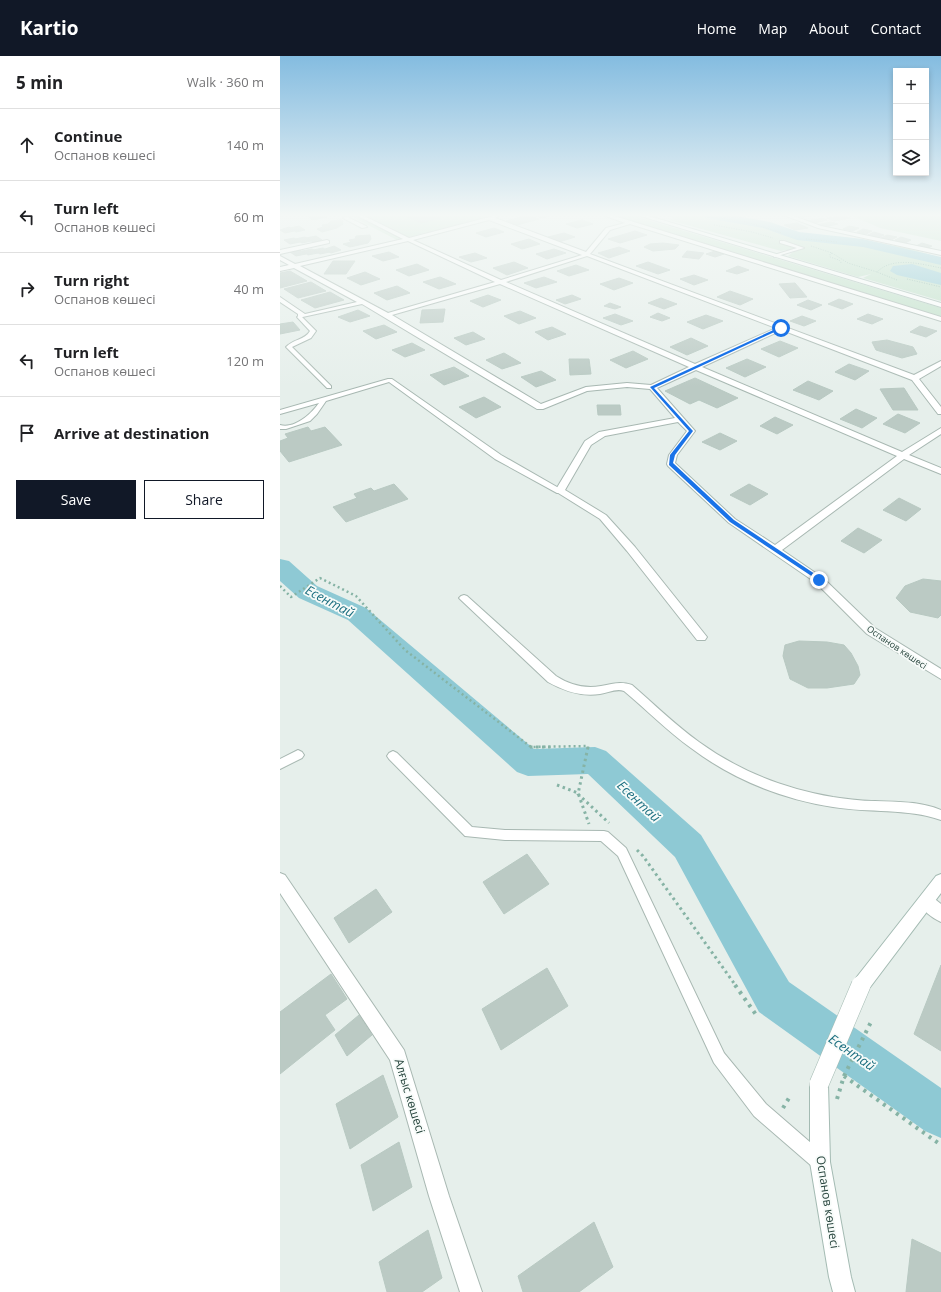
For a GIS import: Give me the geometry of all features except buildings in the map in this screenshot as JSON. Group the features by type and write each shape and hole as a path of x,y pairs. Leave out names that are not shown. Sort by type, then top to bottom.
{"street":[{"path":"304,272 387,315 540,406 586,389 627,386 652,387 781,328"},
{"path":"478,272 696,368 941,471"},
{"path":"387,315 533,272"},
{"path":"631,272 915,378 941,412"},
{"path":"787,272 941,319"},
{"path":"829,272 941,305"},
{"path":"280,299 302,314 300,317 363,302"},
{"path":"915,378 941,363"},
{"name":"Оспанов көшесі","path":"652,387 691,431 673,455 671,464 732,521 819,580 871,631 941,675"},
{"path":"680,419 602,434 588,443 560,491 603,517 631,549 701,637"},
{"path":"775,550 903,455 941,430"},
{"name":"Алғыс көшесі","path":"280,880 398,1056 440,1196 471,1292"},
{"name":"Оспанов көшесі","path":"844,1292 840,1277 820,1162 819,1084 862,984 941,881"},
{"path":"926,901 941,914"}],"lane":[{"path":"300,317 313,331 312,335 294,343 289,348 329,386"},
{"path":"280,412 323,401 334,395 390,380 498,457 560,491"},
{"path":"280,428 308,421 323,401"},
{"path":"464,598 552,679 563,686 577,691 589,692 623,685 679,733 718,761 751,779 791,792 832,802 867,806 919,808 941,815"},
{"path":"280,764 298,754"},
{"path":"393,756 469,832 604,836 622,852 719,1058 760,1110 820,1162"}],"path":[{"path":"874,272 898,280"},
{"path":"907,279 941,287"},
{"path":"280,586 291,596 320,578 356,596 405,650 531,747 588,746 578,794 593,836"},
{"path":"557,785 578,794"},
{"path":"643,856 757,1016"},
{"path":"835,1107 845,1075 871,1022"},
{"path":"845,1075 941,1145"}],"green space":[{"path":"794,272 820,272 941,308 941,317"},
{"path":"840,272 941,272 941,301 863,278 871,274 858,277"}],"water":[{"path":"891,272 937,272 941,273 941,285 897,275"}],"waterway":[{"name":"Есентай","path":"280,567 308,592 357,614 528,763 595,760 688,846 774,997 941,1115"}],"route":[{"path":"781,328 652,387 691,431 673,455 671,464 732,521 819,580"}]}
